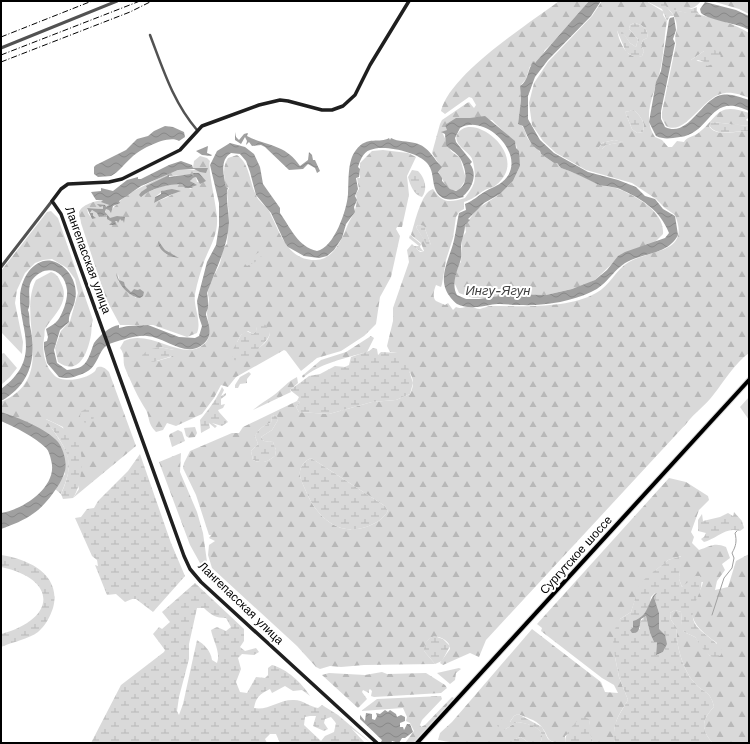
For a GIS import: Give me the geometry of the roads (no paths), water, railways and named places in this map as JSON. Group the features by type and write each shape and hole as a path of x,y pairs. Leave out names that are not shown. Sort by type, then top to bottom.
{"main road":[{"path":"52,201 61,189 68,184 113,182 176,152 185,146 197,130 250,108 276,100 288,101 322,110 332,110 347,103 355,95 370,65 409,1"},
{"name":"Лангепасская улица","path":"52,201 61,214 190,569 201,582 377,743"},
{"name":"Сургутское шоссе","path":"417,743 749,380"}],"street":[{"path":"1,48 117,1"},
{"path":"150,35 172,93 183,112 197,130"},
{"path":"1,267 52,201"}],"water":[{"name":"Ингу-Ягун","path":"589,1 601,1 591,16 548,60 535,77 528,96 528,119 540,140 554,153 588,172 618,180 636,187 645,196 655,199 663,209 675,216 678,235 669,246 657,252 625,263 597,289 574,298 557,303 538,305 497,304 478,307 465,307 452,300 444,284 446,265 453,246 459,213 466,210 465,204 502,182 507,177 511,167 511,157 507,147 500,138 491,131 480,126 470,125 460,128 455,138 456,142 472,162 470,164 474,172 474,177 469,189 463,196 464,197 455,199 446,199 440,196 435,188 430,167 416,155 400,150 383,148 376,148 365,153 358,167 360,169 359,177 356,178 358,189 355,196 357,200 354,207 355,212 346,224 342,238 334,250 327,256 319,258 304,256 288,247 271,213 256,195 246,161 240,154 231,153 225,160 223,169 226,187 228,188 228,231 221,258 207,293 208,307 206,315 210,330 206,342 195,348 189,349 175,346 154,337 138,336 129,338 112,343 103,349 95,364 86,372 71,377 59,377 47,363 44,342 47,341 48,337 46,329 54,324 62,314 66,302 67,290 63,277 58,273 48,270 43,271 32,280 29,287 28,310 33,348 29,369 19,386 1,401 1,389 17,374 24,360 26,345 20,301 22,286 29,271 42,261 52,261 58,263 67,271 74,282 76,294 74,306 69,316 69,322 60,330 54,350 57,363 67,370 82,366 88,358 96,340 112,327 119,325 119,328 148,325 179,337 195,338 199,336 202,326 197,301 207,262 216,245 219,226 219,203 210,165 217,151 230,143 245,147 254,154 260,167 263,184 280,208 280,213 291,230 300,241 310,249 317,251 329,243 334,236 342,218 347,201 351,160 360,145 369,141 385,140 389,138 390,140 391,138 420,145 428,150 442,167 438,172 442,178 442,181 450,189 456,191 465,181 466,176 464,167 458,156 446,145 445,134 441,132 447,130 445,125 456,118 485,116 515,141 516,148 519,151 520,166 513,181 500,194 484,203 468,219 470,220 465,225 461,246 461,258 455,278 455,291 457,295 466,299 479,299 511,294 546,295 572,289 595,280 607,270 618,256 625,252 665,238 669,233 661,218 643,201 620,189 597,184 561,168 557,163 554,163 541,154 540,151 531,143 523,126 518,124 521,100 520,86 525,81 532,64 534,61 535,63"},
{"path":"705,2 736,10 749,16 749,30 705,16 701,13 700,9"},
{"path":"674,17 676,30 673,39 675,43 661,111 661,119 665,127 673,129 680,128 687,124 711,100 722,95 734,95 749,100 749,111 736,106 726,106 718,109 691,134 680,137 665,138 656,136 649,122 656,82 661,71 669,20 670,18"},
{"path":"165,126 173,127 184,132 185,137 179,141 169,139 155,143 129,159 117,172 111,176 98,177 94,174 94,167 96,165 126,150 137,139 148,136 154,131"},
{"path":"235,132 236,137 239,140 244,134 248,133 247,136 282,149 288,153 300,166 308,160 309,152 320,171 317,173 315,168 308,164 303,169 289,170 265,147 261,145 252,146 249,142 246,145 247,141 245,137 241,144 235,140"},
{"path":"208,146 207,153 212,155 211,156 202,155 196,151"},
{"path":"181,161 192,165 193,168 208,168 206,173 194,169 178,170 141,186 119,201 120,203 113,206 111,213 106,209 105,212 110,218 117,216 125,217 124,223 123,220 122,221 120,219 118,223 115,221 116,225 109,225 112,222 107,219 107,215 99,217 97,213 92,210 90,213 93,213 93,216 96,218 92,219 87,208 103,209 103,206 100,207 97,204 105,205 106,207 109,205 101,202 103,200 96,200 91,192 101,191 101,188 113,191 127,180 138,177 138,179 141,179 169,165"},
{"path":"193,173 199,173 206,181 200,184 196,177 190,181 197,185 192,187 193,188 185,188 182,184 172,185 160,187 141,197 139,195 147,188 146,186 169,175 169,177 191,174 194,176"},
{"path":"172,189 181,191 154,203 155,197 161,194 161,191"},
{"path":"158,241 165,250 179,258 162,251"},
{"path":"116,273 119,280 124,282 125,286 131,292 134,289 140,289 144,292 143,296 140,298 136,297 124,289 117,277"},
{"path":"1,412 31,424 53,437 62,449 66,466 59,484 51,496 38,510 27,518 1,529 1,513 10,511 29,502 50,479 52,470 50,455 46,448 31,436 1,421"},
{"path":"657,593 654,597 659,613 659,629 665,635 667,644 663,652 656,655 657,642 654,642 650,633 646,616 641,619 637,632 632,633 630,630 633,627 633,621 643,615 652,598"},
{"path":"385,710 388,712 390,710 396,714 397,717 401,715 405,717 405,721 400,723 400,727 403,727 404,730 407,724 410,724 413,732 405,738 402,738 399,743 392,741 391,743 381,742 382,740 360,719 360,715 365,721 366,713 372,714 372,719 375,720 377,716 376,713 380,714"}],"waterway":[{"path":"712,615 724,578 732,568 734,558 732,553 736,541 735,533 737,531"}],"railway":[{"path":"1,37 92,1"},
{"path":"1,55 140,1"},
{"path":"1,62 130,12 152,1"}]}
